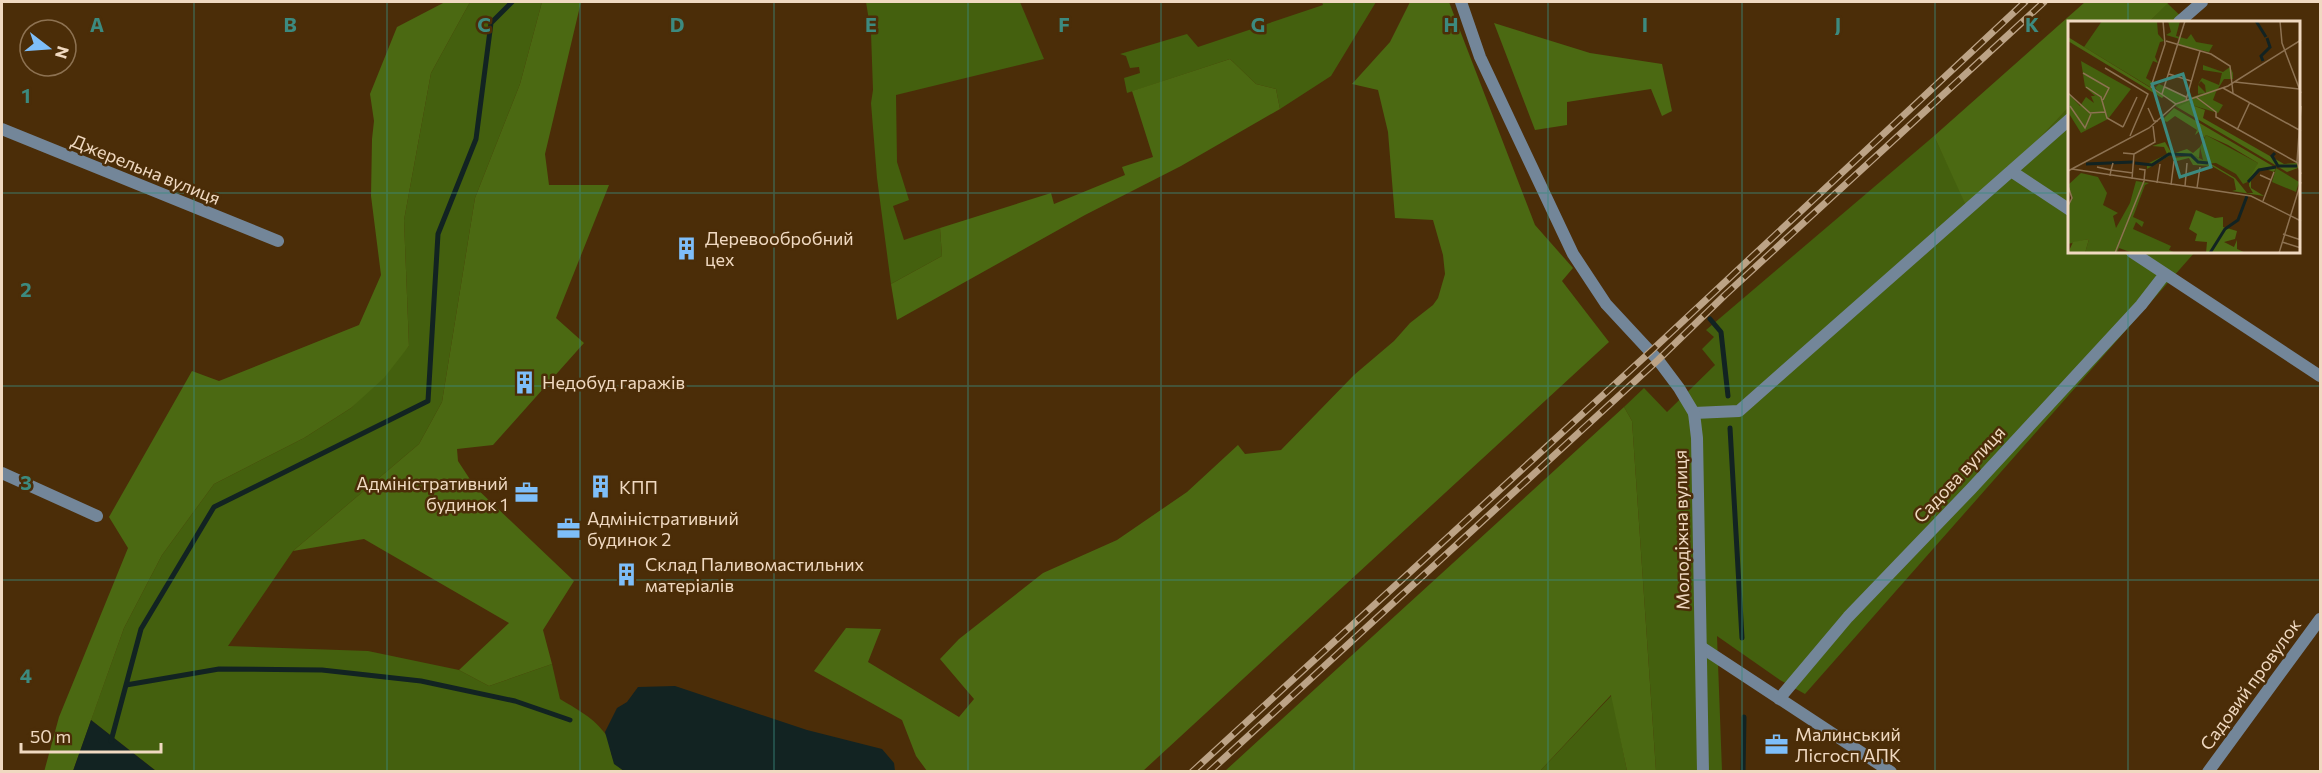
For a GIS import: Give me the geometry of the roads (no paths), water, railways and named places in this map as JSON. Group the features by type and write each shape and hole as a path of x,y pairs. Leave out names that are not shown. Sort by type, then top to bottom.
{"street":[{"path":"1461,2 1480,57 1573,254 1606,304 1658,360 1694,413 1739,411 2068,121"},
{"path":"2180,21 2202,2"},
{"name":"Джерельна вулиця","path":"2,129 278,242"},
{"path":"2011,171 2068,209"},
{"path":"2135,254 2320,376"},
{"name":"Садова вулиця","path":"1779,699 1848,617 1971,489 2141,305 2165,274"},
{"name":"Молодіжна вулиця","path":"1694,413 1697,438 1703,771"},
{"path":"2,473 97,516"},
{"name":"Садовий провулок","path":"2208,771 2320,619"},
{"path":"1701,647 1891,771"}],"waterway":[{"path":"111,741 141,629 214,507 428,401 438,234 476,139 491,23 512,2"},
{"path":"1710,319 1721,332 1728,396"},
{"path":"1730,428 1742,638"},
{"path":"126,685 219,669 322,670 421,681 515,701 570,720"},
{"path":"1743,772 1744,717"}],"railway":[{"path":"1192,772 1650,352 2025,2"},
{"path":"1209,772 2044,2"}],"place":[{"name":"Деревообробний цех","path":"687,248"},
{"name":"Недобуд гаражів","path":"524,382"},
{"name":"КПП","path":"601,487"},
{"name":"Адміністративний будинок 1","path":"526,493"},
{"name":"Адміністративний будинок 2","path":"569,528"},
{"name":"Склад Паливомастильних матеріалів","path":"627,574"},
{"name":"Малинський Лісгосп АПК","path":"1777,744"}]}
